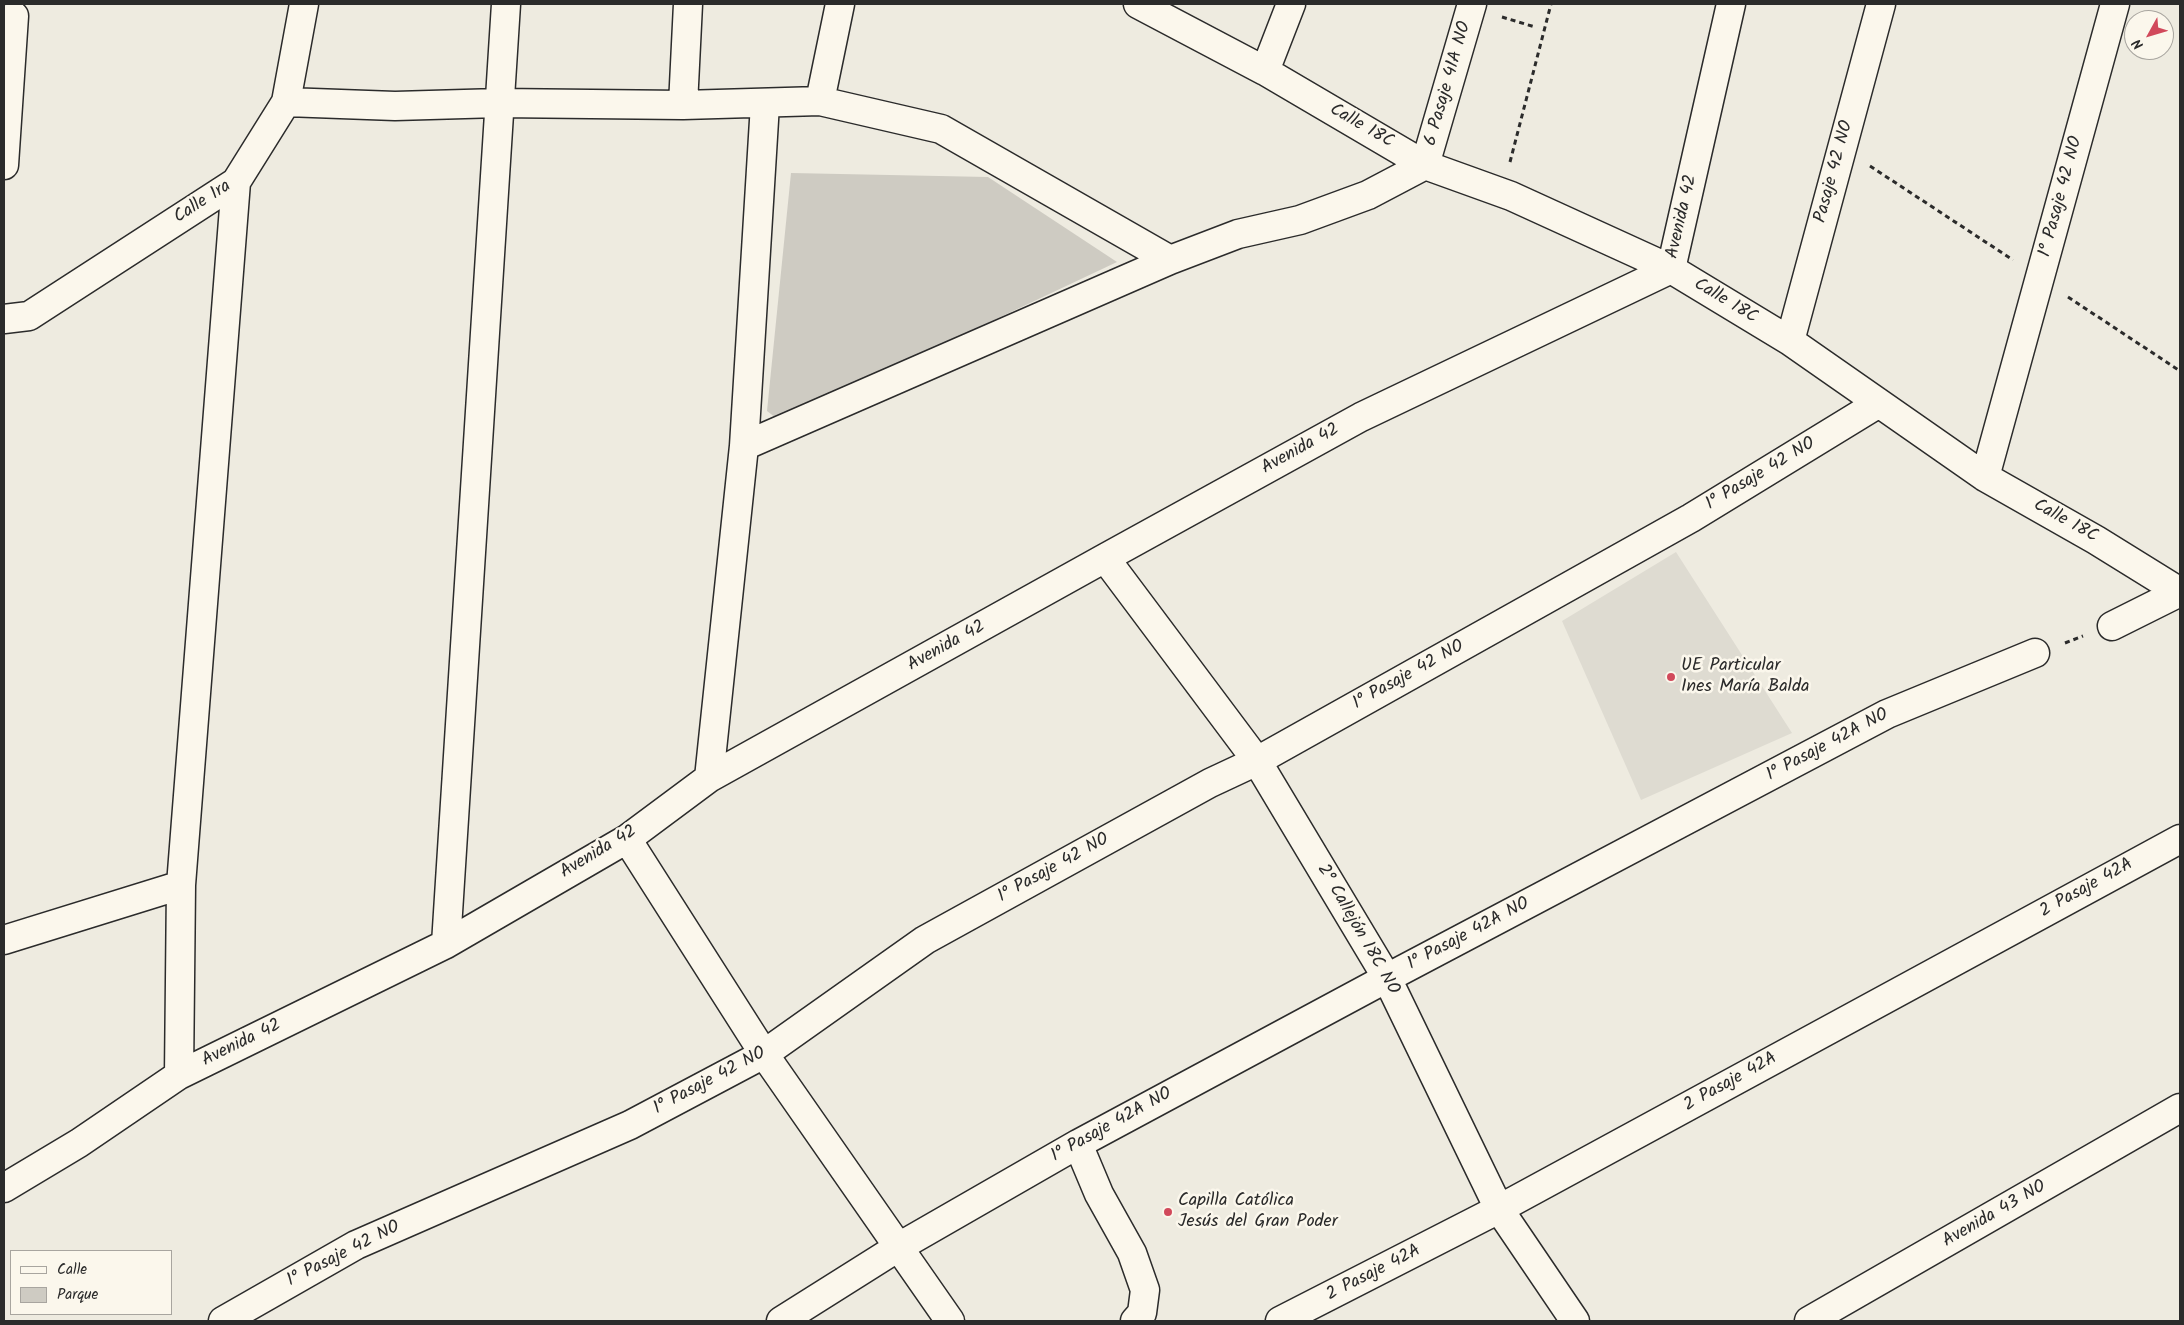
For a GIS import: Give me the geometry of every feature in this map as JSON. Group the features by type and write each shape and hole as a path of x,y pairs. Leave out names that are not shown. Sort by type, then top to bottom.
{"street":[{"name":"Calle 1ra","path":"4,319 29,316 236,182 286,102 304,4"},
{"path":"446,944 506,4"},
{"path":"683,105 688,4"},
{"path":"820,101 840,4"},
{"name":"Calle 18C","path":"1138,4 1265,71 1426,165 1511,196 1671,269 1790,341 1985,477 2096,540 2180,592"},
{"path":"1265,71 1291,4"},
{"name":"6 Pasaje 41A NO","path":"1426,165 1472,4"},
{"name":"Avenida 42","path":"4,1188 79,1143 179,1075 446,944 627,839 709,778 1105,558 1361,417 1671,269 1731,4"},
{"name":"Pasaje 42 NO","path":"1790,341 1881,4"},
{"name":"1° Pasaje 42 NO","path":"1985,477 2115,4"},
{"path":"4,165 14,16"},
{"path":"286,102 396,106 499,103 683,105 820,101 941,129 1170,260"},
{"path":"709,778 744,446 765,104"},
{"path":"744,446 1170,260 1238,234 1300,220 1368,195 1426,165"},
{"path":"179,1075 181,885 236,182"},
{"name":"1° Pasaje 42 NO","path":"223,1321 356,1245 630,1124 764,1054 925,940 1210,783 1257,761 1690,518 1879,403"},
{"name":"2° Callejón 18C NO","path":"1105,558 1257,761 1387,978 1499,1209 1575,1321"},
{"path":"2112,626 2180,592"},
{"name":"1° Pasaje 42A NO","path":"781,1321 897,1248 1078,1144 1387,978 1887,714 2035,653"},
{"path":"627,839 764,1054 897,1248 950,1321"},
{"name":"2 Pasaje 42A","path":"1280,1321 1499,1209 2180,839"},
{"path":"4,940 181,885"},
{"name":"Avenida 43 NO","path":"1809,1321 2180,1108"},
{"path":"1078,1144 1099,1194 1132,1253 1145,1290 1142,1313 1135,1321"}],"path":[{"path":"1509,168 1551,4"},
{"path":"2035,653 2112,626"}],"shaded area":[{"name":"UE Particular Ines María Balda","path":"1676,552 1792,733 1641,800 1562,621"}],"green space":[{"path":"791,173 988,177 1117,262 780,421 767,411"}],"place":[{"name":"UE Particular Ines María Balda","path":"1671,677"},
{"name":"Capilla Católica Jesús del Gran Poder","path":"1168,1212"}]}
